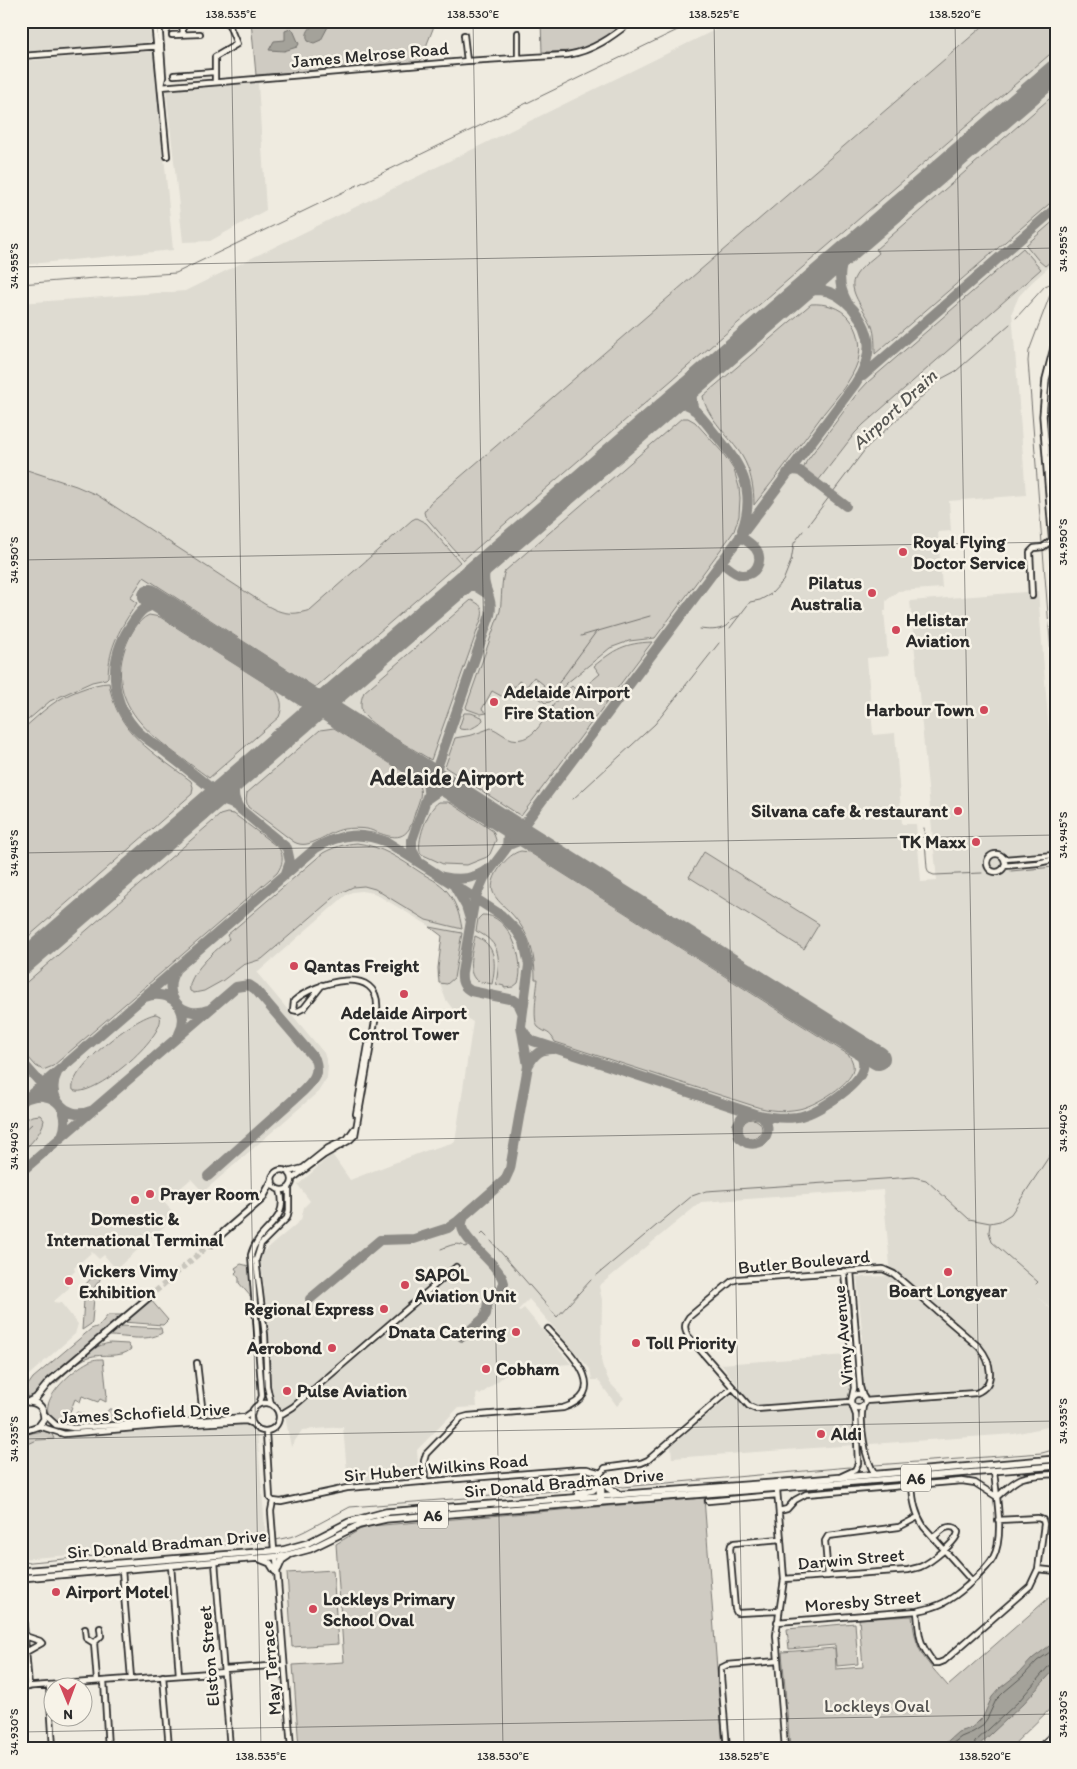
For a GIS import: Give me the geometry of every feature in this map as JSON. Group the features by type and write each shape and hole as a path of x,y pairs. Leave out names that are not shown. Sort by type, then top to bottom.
{"main road":[{"path":"1056,340 1049,362 1043,402 1044,450 1056,584"},
{"path":"1056,363 1051,391 1050,416 1056,505"},
{"path":"210,1244 262,1199 272,1181"},
{"path":"25,1403 36,1398 49,1382 148,1297"},
{"path":"21,1432 39,1426 42,1423 44,1414 40,1405 34,1402 25,1403"},
{"path":"21,1426 30,1429"},
{"name":"Sir Donald Bradman Drive","path":"274,1547 293,1554 324,1543 359,1525 377,1520 601,1497 620,1493 786,1482 1056,1459"},
{"path":"987,1465 994,1471 1005,1464"},
{"name":"Sir Donald Bradman Drive","path":"21,1571 262,1551 274,1547 283,1550 308,1543 349,1522 376,1514 555,1499 777,1492 1056,1466"},
{"path":"602,1480 608,1488 620,1493"},
{"path":"771,1483 777,1492 786,1482"},
{"path":"555,1499 563,1494 584,1493 593,1490 598,1485"},
{"name":"Sir Donald Bradman Drive","path":"21,1578 258,1558 274,1547"},
{"path":"258,1558 270,1563 276,1570 282,1560 293,1554"},
{"path":"84,1566 118,1566 122,1570"}],"street":[{"path":"154,21 158,46 167,156"},
{"path":"158,46 159,21"},
{"path":"182,21 183,34"},
{"name":"James Melrose Road","path":"161,87 582,53 594,48 632,21"},
{"path":"215,82 214,57 237,44 229,25"},
{"path":"518,33 518,58"},
{"path":"172,36 200,34"},
{"path":"464,35 467,61"},
{"path":"21,56 158,46"},
{"path":"174,75 214,72"},
{"path":"1043,547 1052,540"},
{"path":"1032,596 1030,552 1034,548 1054,547"},
{"path":"996,854 1004,859 1055,856 1038,863 1004,866 1000,870 994,871 989,868 988,863 989,858 996,854"},
{"path":"1004,859 1004,866"},
{"path":"270,1404 267,1388 265,1335 256,1260 258,1248 265,1238 287,1218 289,1188 292,1179 355,1135 378,1006 376,994 371,988 358,982 344,980 329,982 322,985 304,993 293,1004 293,1010 298,1011 304,1008 322,985"},
{"path":"259,1404 270,1404 277,1408 280,1421 272,1430 266,1432 258,1430 253,1424 252,1412 259,1404 262,1396 252,1254 258,1239 280,1215 283,1202 280,1190 275,1187 272,1181 274,1175 279,1171 288,1172 303,1168 328,1148 347,1139 353,1132 364,1060 372,1034"},
{"path":"288,1172 292,1179"},
{"path":"280,1190 289,1188"},
{"path":"280,1415 302,1399 456,1267"},
{"name":"Butler Boulevard","path":"851,1400 756,1409 746,1404 688,1336 685,1325 689,1316 732,1281 738,1279 883,1269 888,1270 951,1324 984,1353 988,1361 990,1380 984,1389 976,1393 864,1399"},
{"name":"Vimy Avenue","path":"844,1271 854,1388 851,1400"},
{"name":"Vimy Avenue","path":"851,1271 860,1387 864,1399"},
{"path":"426,1482 424,1461 426,1454 461,1418 563,1408 575,1403 581,1397 585,1386 584,1371 548,1329"},
{"path":"197,1363 203,1420"},
{"path":"601,1497 597,1478 609,1466 641,1463 648,1460 732,1388"},
{"path":"858,1394 864,1399 863,1406 858,1409 853,1407 851,1400 858,1394"},
{"name":"Vimy Avenue","path":"863,1406 865,1448 870,1467 875,1474"},
{"name":"Vimy Avenue","path":"836,1478 852,1472 858,1464 856,1415 853,1407"},
{"name":"James Schofield Drive","path":"44,1414 56,1425 66,1428 203,1420 245,1416 252,1412"},
{"name":"James Schofield Drive","path":"39,1426 64,1434 246,1421 253,1424"},
{"name":"May Terrace","path":"266,1432 270,1498 273,1501 271,1511 291,1748"},
{"name":"Sir Hubert Wilkins Road","path":"273,1501 281,1502 347,1488 587,1468 601,1473"},
{"name":"Moresby Street","path":"777,1622 916,1611 942,1604 952,1598 985,1569 993,1558 998,1546 997,1496 994,1471"},
{"path":"601,1473 601,1497"},
{"path":"779,1511 787,1510 796,1500 806,1494 912,1485 969,1482 997,1496 1014,1481 1022,1477 1056,1474"},
{"path":"912,1485 913,1503 918,1517 972,1581"},
{"path":"777,1492 784,1579 776,1635 785,1748"},
{"name":"Sir Donald Bradman Drive","path":"708,1500 777,1492"},
{"path":"828,1576 825,1541 828,1536 899,1527 918,1517"},
{"path":"916,1611 922,1646 934,1663 939,1663 944,1661 1030,1586 1038,1569 1043,1520 1038,1518 998,1520"},
{"name":"Darwin Street","path":"784,1579 908,1570 920,1567 930,1561 957,1537 956,1528 952,1526 944,1528 934,1537"},
{"path":"779,1611 737,1613 735,1609 730,1549 734,1543 781,1539"},
{"name":"Elston Street","path":"215,1562 230,1748"},
{"path":"171,1565 179,1675"},
{"path":"1038,1569 1056,1571"},
{"path":"122,1570 131,1678"},
{"path":"21,1590 29,1687"},
{"path":"97,1681 94,1642 100,1636 100,1628"},
{"path":"85,1629 86,1638 94,1642"},
{"path":"25,1636 40,1641 42,1644 26,1652"},
{"path":"727,1748 721,1668 727,1665 778,1661"},
{"path":"92,1681 284,1665"},
{"path":"163,1676 169,1748"},
{"path":"104,1681 108,1748"},
{"path":"21,1688 42,1686"},
{"path":"52,1726 53,1748"},
{"path":"1039,1748 1056,1732"}],"shaded area":[{"path":"21,21 150,21 151,42 21,52"},
{"name":"Adelaide Airport","path":"733,21 1056,21 1056,261 1019,296 1012,312 1026,495 949,501 951,531 938,532 942,588 898,591 886,601 886,611 884,611 888,656 867,658 873,735 895,733 902,824 916,824 921,882 937,881 910,601 1038,591 1056,823 1056,1312 1037,1297 1056,1313 1056,1423 1052,1426 1014,1434 672,1458 671,1446 740,1388 721,1364 862,1354 857,1277 891,1276 883,1190 701,1202 599,1286 602,1300 601,1360 610,1383 624,1398 617,1406 598,1380 592,1380 590,1369 529,1299 518,1310 520,1311 524,1308 571,1364 517,1368 513,1363 510,1365 513,1369 480,1395 478,1393 476,1395 477,1407 458,1408 417,1450 419,1477 348,1483 343,1427 302,1430 291,1447 284,1411 272,1398 268,1329 261,1262 262,1253 301,1220 304,1207 310,1201 298,1185 332,1154 350,1180 425,1151 455,1142 473,1022 452,1008 446,1000 437,977 442,936 433,928 374,893 361,891 346,895 257,973 324,1053 328,1066 327,1078 318,1092 203,1192 191,1179 164,1202 176,1216 116,1269 104,1255 99,1259 92,1252 74,1268 75,1271 71,1275 69,1288 53,1302 61,1303 78,1324 75,1334 21,1382 21,1341 26,1337 24,1335 21,1337 21,303 185,291"},
{"path":"154,51 173,250 21,265 21,61"},
{"path":"258,83 266,210 210,241 183,242 166,90"},
{"path":"246,1424 257,1433 266,1539 21,1559 21,1449 35,1439 52,1436 72,1437"}],"green space":[{"path":"251,21 436,21 420,62 256,75"},
{"path":"541,21 626,21 596,45 575,51 542,52"},
{"path":"989,21 1056,21 1056,49 463,560 425,516 424,512 430,503"},
{"path":"1056,93 1056,198 875,354 872,326 854,290 853,284 856,275 879,253 876,249"},
{"path":"1056,219 1056,257 1045,266 1026,245"},
{"path":"1023,248 1041,269 864,424 818,481 803,470 806,462 856,395 868,382"},
{"path":"811,304 832,306 849,318 859,338 860,350 858,361 852,375 843,388 754,505 748,468 742,456 709,412 703,396"},
{"path":"682,418 688,418 695,422 723,453 734,470 739,487 739,516 734,531 727,541 655,638 629,641 610,648 567,683 550,702 545,703 537,696 544,685 534,677 527,686 519,681 514,687 511,685 503,697 492,691 482,709 487,713 481,714 467,709 466,707 500,611 505,571"},
{"path":"21,468 97,495 264,604 285,613 310,610 416,518 426,523 460,562 314,687 144,577 130,598 137,603 116,638 108,677 50,701 21,726"},
{"path":"471,600 481,606 482,617 431,760 394,738 366,717 361,707 364,692"},
{"path":"149,615 160,617 274,689 280,699 281,710 279,717 209,778 158,740 143,725 131,709 123,691 121,671 125,648 137,625"},
{"path":"652,642 521,816 445,767 455,738 472,735 491,728 512,739 527,737 539,727 557,700 572,686 578,692 600,674 594,666 601,660 621,648"},
{"path":"109,683 113,701 128,729 150,751 191,781 193,787 192,794 21,943 21,730 63,697 87,687"},
{"path":"464,713 471,713 482,717 483,720 473,728 460,729"},
{"path":"334,728 415,779 418,783 420,799 412,824 405,834 395,837 367,829 347,829 337,831 312,843 300,844 294,842 248,807 247,793 320,730"},
{"path":"439,802 452,804 493,831 496,840 487,857 467,865 443,864 421,854 420,842 424,826 431,811"},
{"path":"234,814 279,848 282,854 282,861 277,873 53,1066 43,1070 36,1066 21,1049 21,987 220,815"},
{"path":"357,843 374,847 390,854 440,885 446,890 454,903 462,929 426,920 375,889 364,886 353,887 338,894 262,959 243,965 222,981 204,991 194,993 190,991 193,977 211,955 229,939 227,935 323,853 339,846"},
{"path":"521,851 529,852 849,1055 853,1068 849,1078 837,1090 805,1107 782,1111 771,1110 555,1042 536,1023 535,1004 538,979 535,979 534,960 530,943 517,920 493,892 493,880 500,867 510,856"},
{"path":"704,852 819,924 804,949 689,877"},
{"path":"482,915 492,916 500,922 513,940 520,963 520,974 518,983 513,987 504,988 504,986 496,984 498,959 495,946 476,931 478,919"},
{"path":"430,927 462,933 454,978 447,984 439,983 438,968 442,936"},
{"path":"475,936 488,944 491,950 494,962 492,984 477,981 471,972"},
{"path":"156,1014 160,1016 159,1025 152,1038 126,1065 95,1086 82,1091 73,1090 74,1081 81,1070 105,1045 134,1024"},
{"path":"40,1115 44,1120 41,1129 21,1153 21,1122 32,1116"},
{"path":"752,1119 759,1122 762,1129 759,1136 752,1139 745,1136 742,1129 745,1122"},
{"path":"241,1264 249,1266 252,1298 239,1283 239,1278 235,1273 237,1271 235,1268"},
{"path":"95,1274 99,1275 100,1280 95,1286 92,1321 91,1324 82,1330 85,1285"},
{"path":"150,1299 168,1320 163,1325 123,1322"},
{"path":"108,1315 124,1315 81,1350 33,1397 28,1397 26,1388 33,1378 91,1329 99,1326"},
{"path":"121,1326 161,1328 162,1333 149,1338 104,1336"},
{"path":"110,1343 128,1344 131,1349 122,1354 94,1356 84,1359 55,1384 52,1382 86,1353"},
{"path":"103,1359 106,1402 100,1399 98,1402 82,1396 80,1402 75,1399 70,1412 65,1417 71,1422 71,1425 56,1421 49,1414 48,1405 52,1395 79,1368 88,1362"},
{"path":"109,1409 112,1409 113,1420 116,1420 114,1423 80,1425 72,1416 72,1414 75,1415 77,1412 88,1416 87,1421 93,1417 102,1420"},
{"path":"43,1431 52,1434 54,1439 37,1440 26,1445 25,1441 21,1441 21,1435"},
{"path":"704,1498 723,1748 299,1748 293,1665 344,1662 336,1544 359,1530 371,1526"},
{"name":"Lockleys Primary School Oval","path":"333,1570 338,1644 292,1647 287,1573"},
{"name":"Lockleys Oval","path":"1052,1595 1056,1595 1056,1703 1010,1748 790,1748 782,1652 835,1648 836,1669 863,1667 859,1619 912,1616 916,1639 922,1655 948,1686"},
{"path":"855,1623 858,1664 837,1666 835,1645 789,1649 787,1629"}],"water":[{"path":"323,21 331,21 321,40 314,43 308,41 307,34 310,28"},
{"path":"293,30 299,44 297,47 284,51 269,50 274,41 285,40 285,31"},
{"path":"1056,1641 1056,1668 1023,1704 976,1748 940,1748 958,1732 971,1728 977,1723 983,1717 992,1697 1000,1688 1019,1673 1033,1658"}],"waterway":[{"path":"21,284 176,273 696,21"},
{"path":"1042,543 1028,361 1029,351 1056,279"},
{"name":"Airport Drain","path":"1016,318 1045,286 1052,283"},
{"name":"Airport Drain","path":"808,525 867,447 941,379 956,371 1010,324"},
{"name":"Airport Drain","path":"730,628 750,602 760,600 771,594 783,581 791,561 794,543 803,531"},
{"path":"1043,551 1056,715"},
{"path":"581,636 650,616"},
{"path":"700,629 720,629 739,616"},
{"path":"547,699 596,632"},
{"name":"Airport Drain","path":"573,799 655,724 719,643"},
{"path":"924,828 929,873 934,875 982,873"},
{"path":"1011,871 1054,867"},
{"path":"21,1134 32,1124"},
{"path":"597,1275 692,1196 706,1191 914,1177 926,1180 969,1219 990,1223 1000,1221 1011,1214 1056,1146"},
{"path":"990,1224 989,1232 992,1242 1038,1282 1036,1284"},
{"name":"Airport Drain","path":"481,1235 483,1233 487,1237"},
{"path":"491,1241 557,1317 591,1280"},
{"name":"Airport Drain","path":"441,1249 456,1244 467,1246"},
{"path":"875,1465 1042,1453 1056,1449"},
{"path":"612,1483 622,1487 850,1467"},
{"path":"276,1540 294,1536 350,1507 582,1489 590,1485"},
{"path":"161,1550 272,1541"},
{"path":"21,1563 139,1552"}],"taxiway":[{"path":"863,376 1056,208"},
{"path":"846,251 842,264 840,283 847,302"},
{"path":"522,1012 518,1003 514,1000 471,991 464,986 462,981 475,898 484,878 855,384 865,364 868,355 868,337 860,318 850,305 830,292 814,290 797,294"},
{"path":"694,410 692,395 693,387 697,380"},
{"path":"669,405 683,403 692,407 732,456 744,478 747,490 748,502 742,530"},
{"path":"787,473 794,470 800,471 846,506"},
{"path":"721,562 734,572 742,575 747,575 755,570 759,562 758,553 754,547 740,536"},
{"path":"418,861 412,850 412,840 490,615 490,600 484,575 491,558"},
{"path":"459,586 475,586 486,593"},
{"path":"168,607 154,606 144,609 137,616 122,640 115,666 115,679 120,704 137,731 218,794"},
{"path":"420,768 427,779 428,791"},
{"path":"241,775 234,787 237,805 287,848 290,862 286,873"},
{"path":"427,799 440,790 454,790"},
{"path":"204,806 222,801 239,808"},
{"path":"502,820 508,834 507,847"},
{"path":"21,1103 316,848 334,839 360,836 387,842 501,915 517,931 524,942 529,965 521,1026 528,1066 510,1169 505,1180 448,1228 414,1239 380,1240 310,1299"},
{"path":"511,844 521,840 534,841"},
{"path":"444,877 456,879 474,877 489,868"},
{"path":"455,887 466,906 470,919"},
{"path":"175,971 171,980 171,989 172,997 177,1003 190,1012 208,1010"},
{"path":"21,1172 236,987 249,985 255,989 315,1059 316,1073 313,1080 303,1091 208,1176"},
{"path":"145,997 163,995 176,1003 181,1009 183,1016 179,1034"},
{"path":"522,1029 533,1041 755,1114 781,1118 797,1117 814,1111 854,1083 863,1068 863,1060 851,1041"},
{"path":"528,1066 538,1053 554,1049"},
{"path":"21,1061 46,1089"},
{"path":"57,1073 54,1090 60,1104 73,1113 90,1111"},
{"path":"28,1098 46,1096 59,1104 65,1118 62,1136"},
{"path":"752,1113 741,1118 737,1126 739,1137 747,1143 759,1143 766,1136 767,1126 762,1116"},
{"path":"462,1337 483,1319 488,1302 502,1288 504,1283 496,1269 464,1233 462,1221 465,1215"}],"runway":[{"path":"21,964 1056,71"},
{"path":"150,596 878,1058"}],"tunnel":[{"path":"149,1297 210,1244"}],"place":[{"name":"Royal Flying Doctor Service","path":"903,552"},
{"name":"Pilatus Australia","path":"872,593"},
{"name":"Helistar Aviation","path":"896,630"},
{"name":"Adelaide Airport Fire Station","path":"494,702"},
{"name":"Harbour Town","path":"984,710"},
{"name":"Silvana cafe & restaurant","path":"958,811"},
{"name":"TK Maxx","path":"976,842"},
{"name":"Qantas Freight","path":"294,966"},
{"name":"Adelaide Airport Control Tower","path":"404,994"},
{"name":"Prayer Room","path":"150,1194"},
{"name":"Domestic & International Terminal","path":"135,1200"},
{"name":"Boart Longyear","path":"948,1272"},
{"name":"Vickers Vimy Exhibition","path":"69,1281"},
{"name":"SAPOL Aviation Unit","path":"405,1285"},
{"name":"Regional Express","path":"384,1309"},
{"name":"Dnata Catering","path":"516,1332"},
{"name":"Toll Priority","path":"636,1343"},
{"name":"Aerobond","path":"332,1348"},
{"name":"Cobham","path":"486,1369"},
{"name":"Pulse Aviation","path":"287,1391"},
{"name":"Aldi","path":"821,1434"},
{"name":"Airport Motel","path":"56,1592"},
{"name":"Lockleys Primary School Oval","path":"313,1609"}],"district":[{"name":"Adelaide Airport","path":"447,777"}]}
